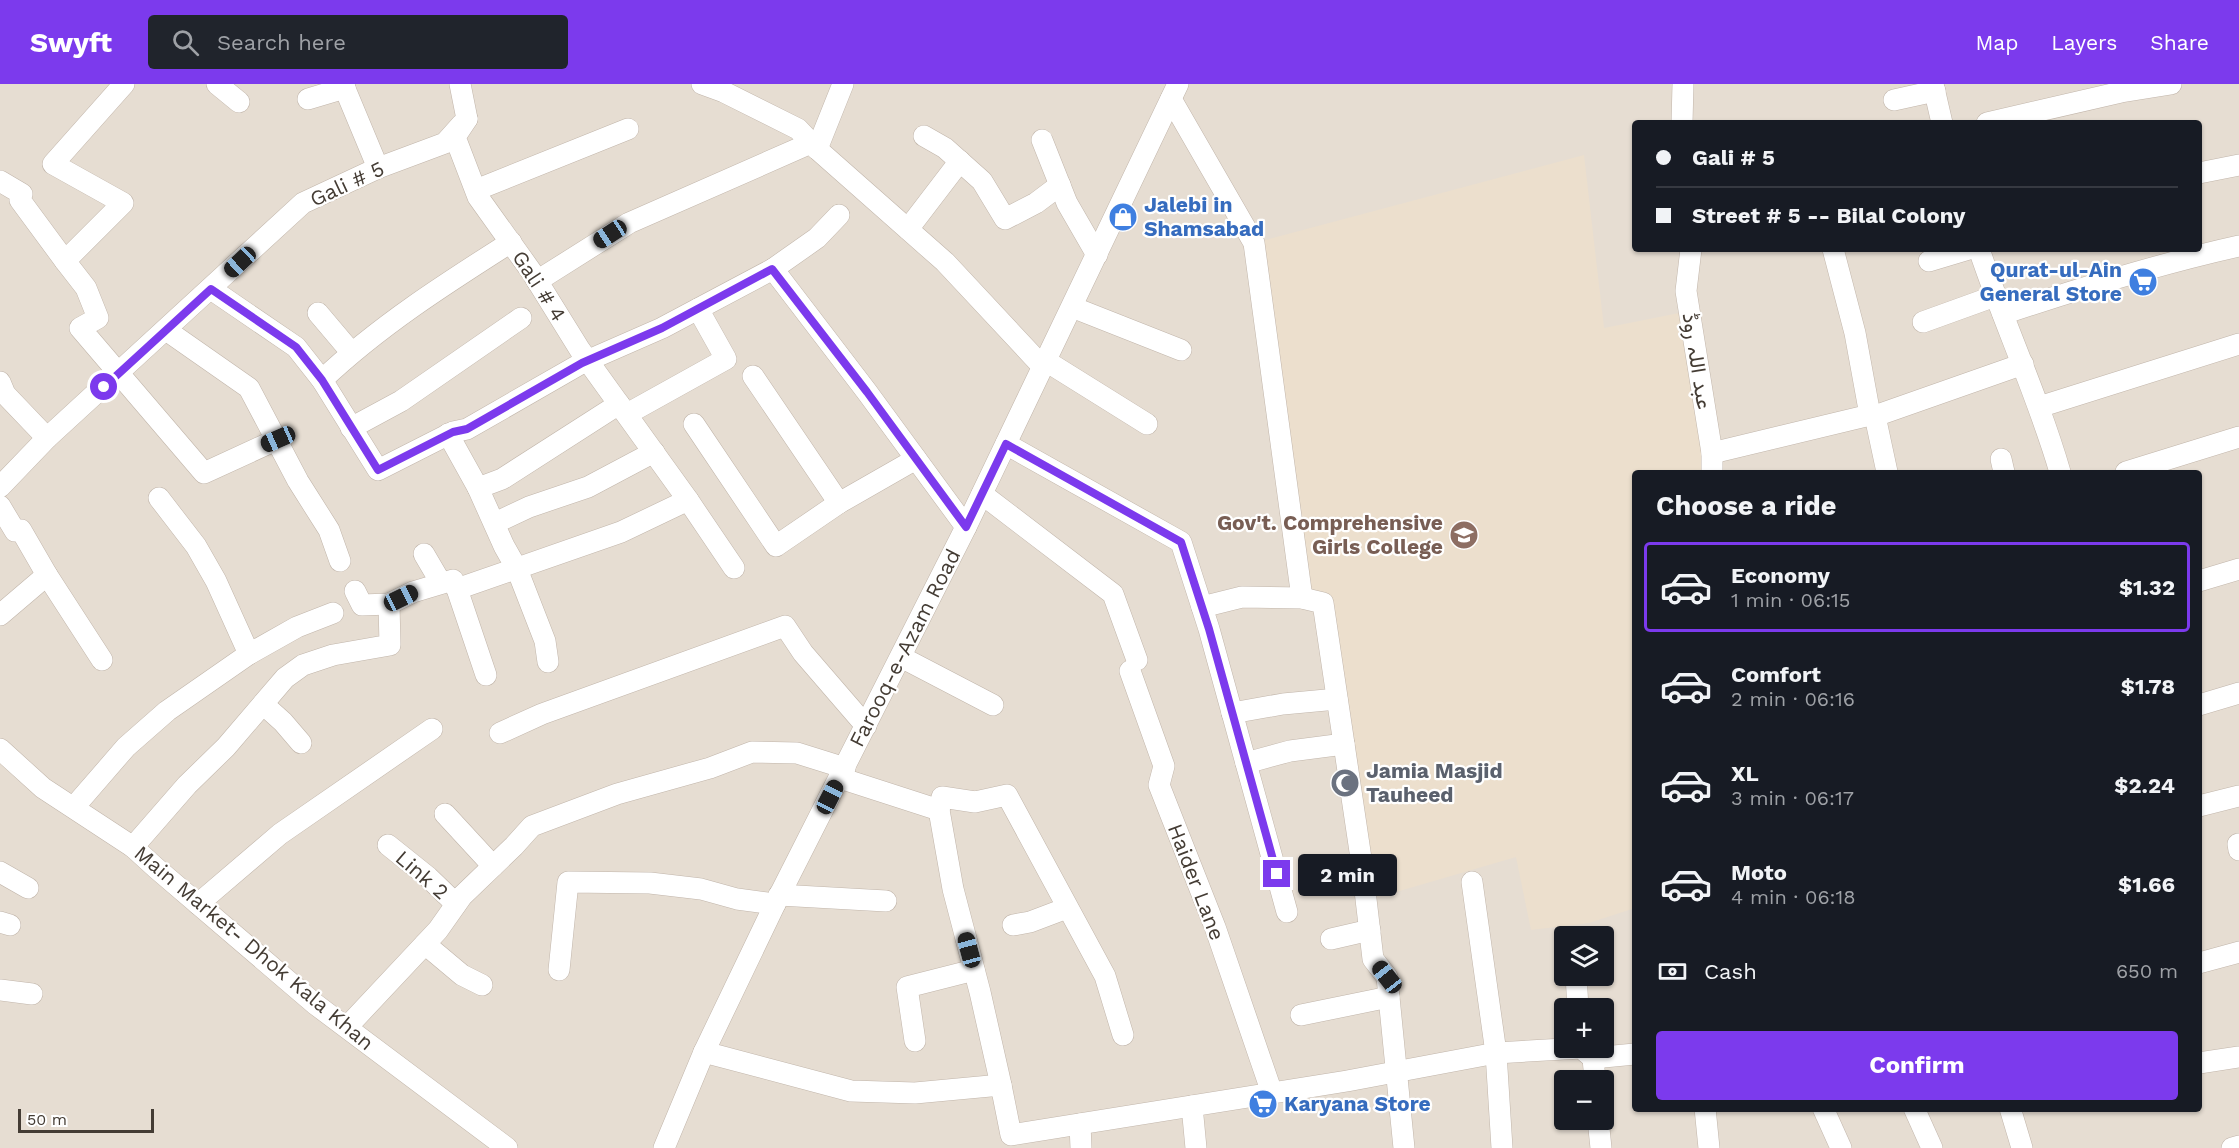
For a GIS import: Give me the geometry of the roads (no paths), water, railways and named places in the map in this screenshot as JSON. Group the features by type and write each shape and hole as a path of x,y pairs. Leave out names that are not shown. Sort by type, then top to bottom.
{"street":[{"path":"65,261 123,203 53,164 124,84"},
{"path":"217,84 239,102"},
{"path":"460,84 467,119"},
{"path":"537,281 629,223 814,146 843,84"},
{"path":"1682,120 1683,84"},
{"path":"2000,120 2121,92 2170,84"},
{"path":"710,85 798,129 814,146 945,262 1044,364 1147,424"},
{"path":"308,99 344,86 378,168"},
{"path":"1894,100 1934,87 1941,120"},
{"path":"1175,92 1254,243 1302,598"},
{"name":"Farooq-e-Azam Road","path":"664,1148 704,1052 777,899 966,527 1175,92"},
{"name":"Gali # 5","path":"0,487 47,438 303,203 378,168 445,143 467,119"},
{"name":"Gali # 4","path":"467,119 455,137 478,196 511,242 589,362 734,568"},
{"path":"476,190 628,129"},
{"path":"924,136 945,148 982,181 1005,219 1036,203 1060,185"},
{"path":"1042,140 1067,203 1097,255"},
{"path":"908,229 960,161"},
{"path":"2202,172 2239,165"},
{"path":"0,181 22,194 20,200 86,288 98,318 80,328 204,473 278,439"},
{"path":"211,289 296,347 322,380 378,470 448,434 467,429 582,363 589,362 698,309 772,269 818,238 839,215"},
{"path":"322,380 351,352 428,296 511,242"},
{"path":"1923,322 2239,246"},
{"name":"عبد اللہ روڈ","path":"1691,252 1686,291 1712,463"},
{"path":"1834,252 1887,470"},
{"path":"1929,261 1959,252"},
{"path":"1980,252 2039,406 2059,470"},
{"path":"772,269 966,527"},
{"path":"1072,307 1181,350"},
{"path":"478,488 502,479 623,409 726,359 698,309"},
{"path":"318,313 351,352"},
{"path":"351,428 401,401 520,318"},
{"path":"166,330 249,388 278,439 298,481 329,531 340,561"},
{"path":"2039,406 2239,344"},
{"path":"1712,463 1873,415 2023,364"},
{"path":"753,376 839,503"},
{"path":"0,382 5,394 47,438"},
{"path":"694,424 776,546 839,503 916,459"},
{"path":"448,434 478,488 517,569 544,641 548,663"},
{"path":"2138,470 2163,466 2239,437"},
{"path":"1006,444 1181,542 1202,607 1287,912"},
{"path":"495,523 530,507 588,487 652,449"},
{"name":"Haider Lane","path":"982,494 1113,594 1164,766 1159,785 1215,927 1272,1093"},
{"path":"159,498 196,546 216,581 249,654"},
{"path":"355,591 362,605 389,604 412,592 449,586 517,569 621,531 688,500"},
{"path":"0,506 15,531 21,531 102,660"},
{"path":"424,554 449,586 486,675"},
{"path":"2202,580 2239,569"},
{"path":"0,615 47,575"},
{"path":"1202,607 1242,597 1302,598 1323,603 1362,866 1373,959 1387,977 1404,1148"},
{"path":"133,847 187,785 226,747 285,678 303,665 333,655 390,645 389,604"},
{"path":"74,807 126,747 167,711 249,654 297,627 333,612"},
{"path":"500,733 542,714 785,626 803,653 866,726"},
{"path":"900,657 993,705"},
{"path":"2202,704 2239,693"},
{"path":"1232,713 1283,704 1337,699"},
{"path":"263,704 301,743"},
{"path":"198,904 280,834 432,729"},
{"path":"1246,764 1290,751 1344,744"},
{"name":"Main Market- Dhok Kala Khan","path":"0,749 43,788 133,847 315,1004 507,1148"},
{"path":"347,1027 438,930 456,904 532,826 617,794 710,768 752,752 797,753 939,810"},
{"path":"1123,1035 1105,976 1007,795 975,802 942,797 939,810 953,889 974,970 1011,1135 1272,1093 1496,1053 1554,1052"},
{"path":"2202,805 2239,796"},
{"path":"445,814 493,866"},
{"name":"Link 2","path":"388,845 428,877 456,904"},
{"path":"0,872 28,888"},
{"path":"559,970 568,882 650,883 700,889 737,899 886,901"},
{"path":"1472,882 1496,1053 1502,1148"},
{"path":"1012,926 1067,908"},
{"path":"1331,939 1370,930"},
{"path":"425,944 462,975 482,985"},
{"path":"2202,962 2239,952"},
{"path":"915,1041 907,987 974,970"},
{"path":"0,990 32,994"},
{"path":"1301,1015 1389,997"},
{"path":"704,1052 850,1091 915,1093 1001,1085"},
{"path":"1614,1053 1632,1054"},
{"path":"2202,1063 2239,1057"},
{"path":"1192,1106 1196,1148"},
{"path":"1705,1112 1709,1148"},
{"path":"1825,1112 1841,1148"},
{"path":"1916,1112 1932,1148"},
{"path":"2011,1112 2022,1148"},
{"path":"1080,1124 1081,1148"},
{"path":"1599,1130 1601,1148"},
{"path":"2232,1148 2239,1146"}],"place":[{"name":"Jalebi in Shamsabad","path":"1123,217"},
{"name":"Qurat-ul-Ain General Store","path":"2143,282"},
{"name":"Gov't. Comprehensive Girls College","path":"1464,535"},
{"name":"Jamia Masjid Tauheed","path":"1345,783"},
{"name":"Karyana Store","path":"1263,1104"}]}
